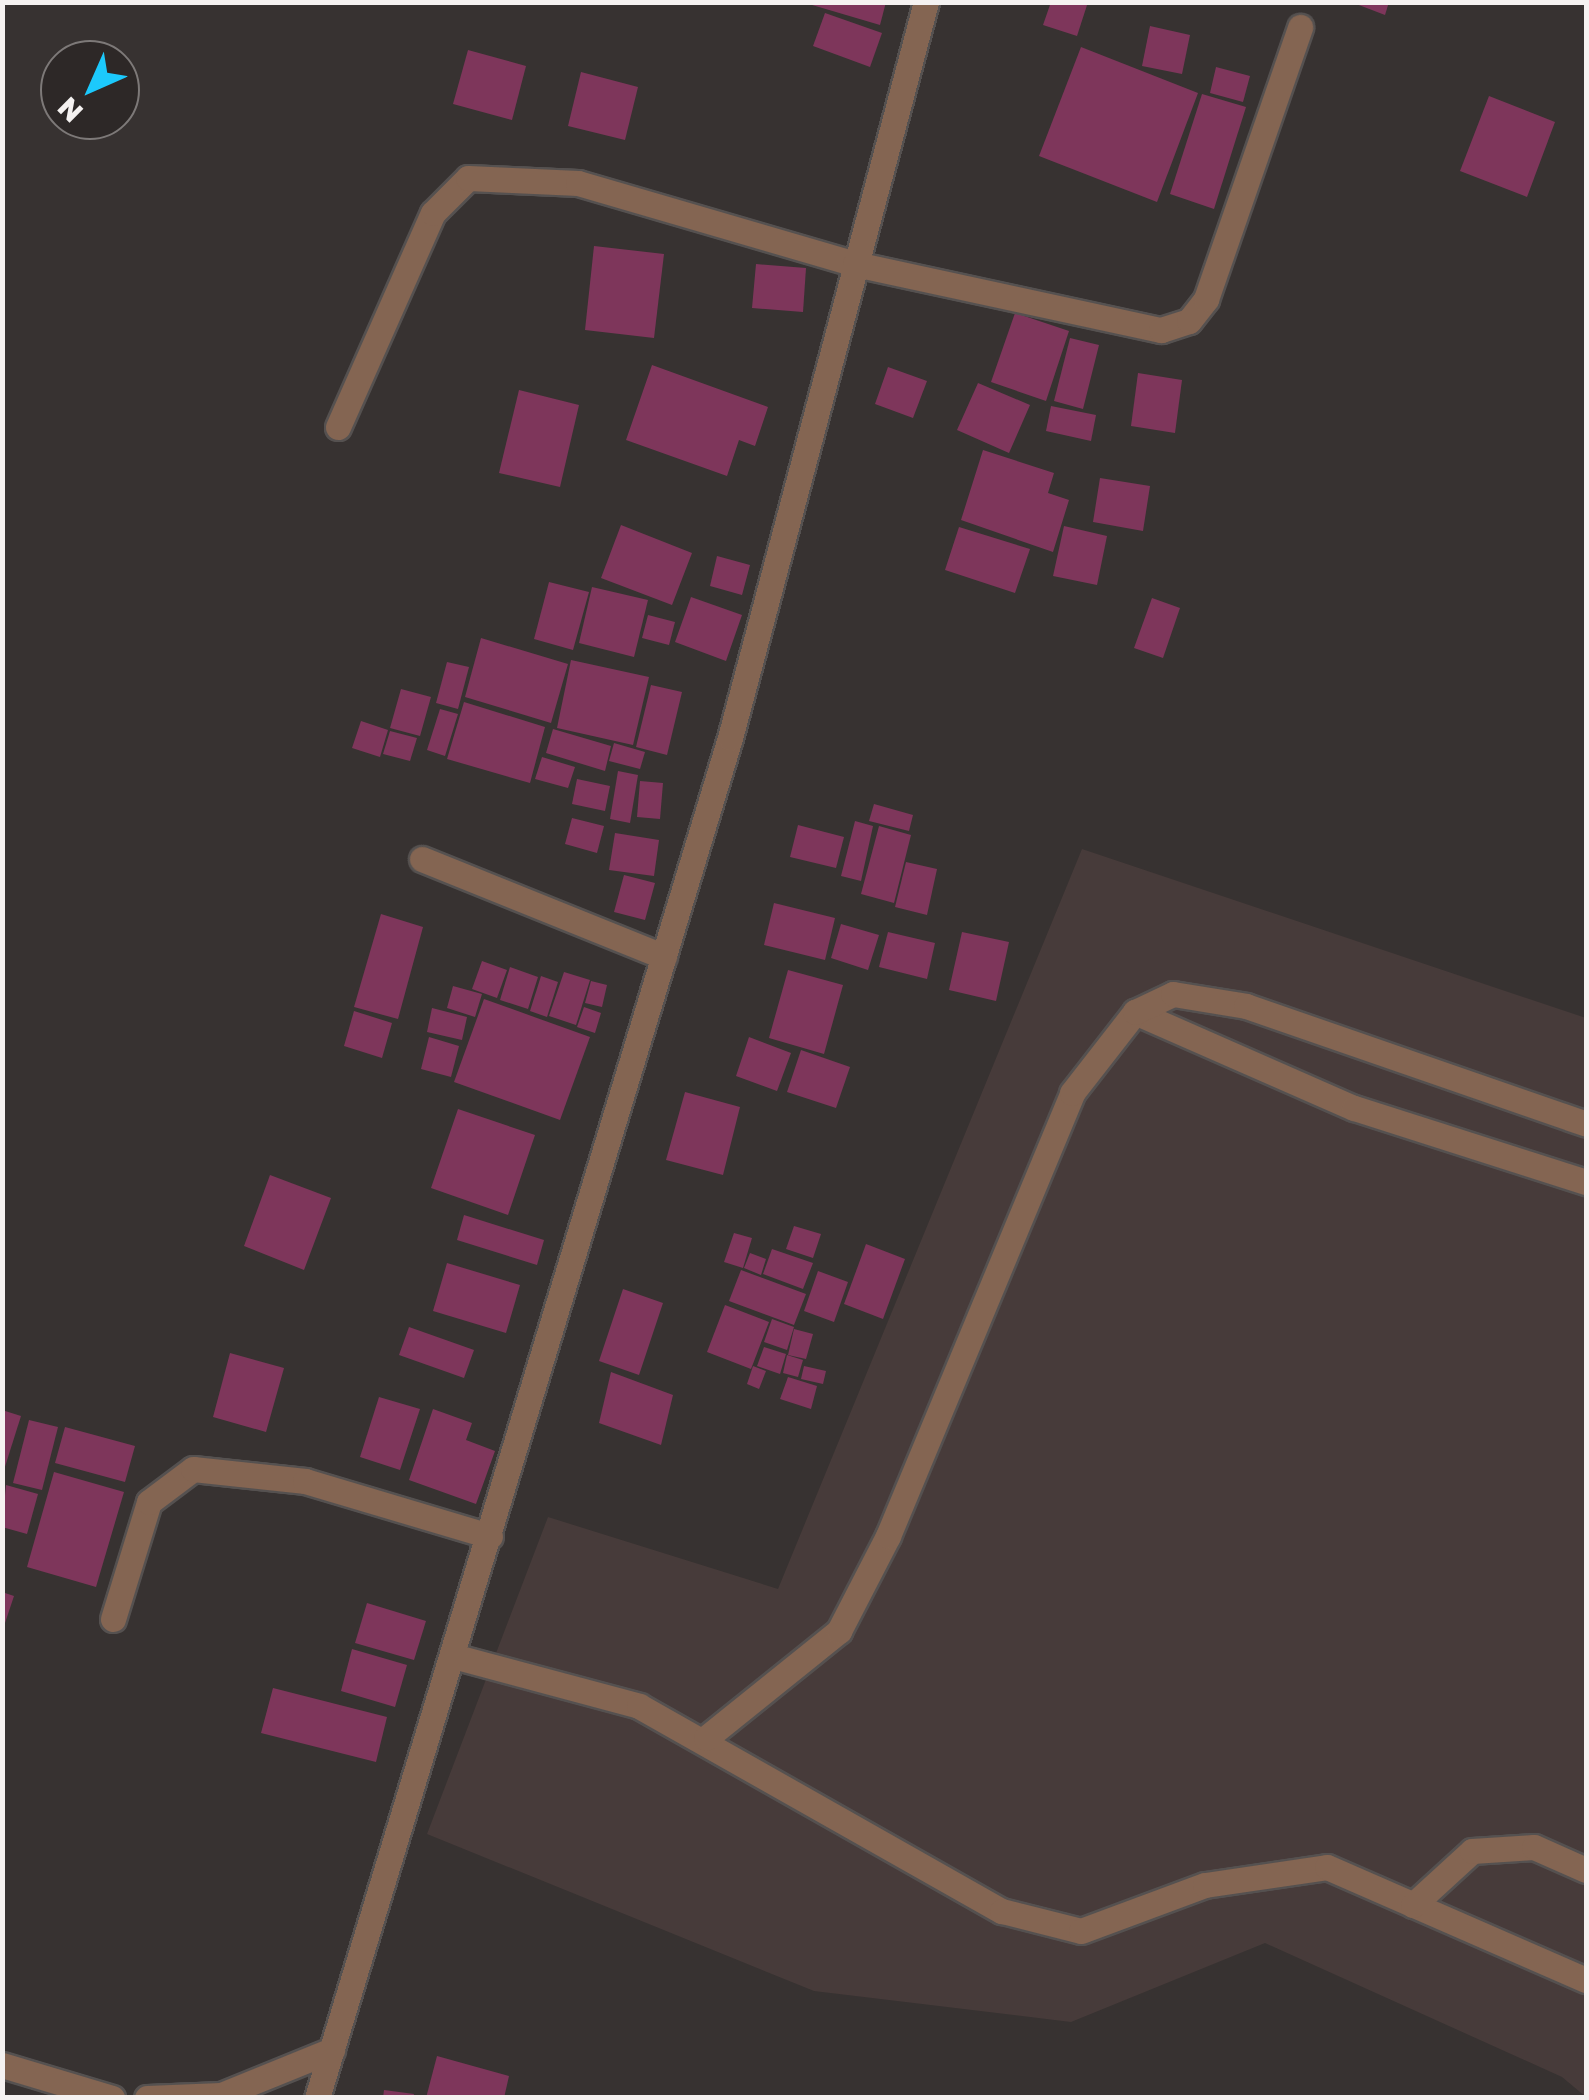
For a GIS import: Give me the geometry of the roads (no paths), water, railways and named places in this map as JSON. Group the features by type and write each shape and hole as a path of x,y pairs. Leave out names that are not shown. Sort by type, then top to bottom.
{"street":[{"path":"317,2098 664,957 926,2"},
{"path":"338,427 434,213 468,178 578,183 855,264 1161,330 1189,321 1206,300 1300,27"},
{"path":"422,859 664,957"},
{"path":"706,1738 839,1631 888,1536 1072,1094 1135,1012 1173,994 1246,1006 1586,1124"},
{"path":"1135,1012 1354,1108 1586,1182"},
{"path":"112,1619 149,1502 193,1469 305,1481 490,1536"},
{"path":"453,1656 639,1706 706,1738 895,1857 1002,1910 1081,1931 1205,1885 1327,1867 1586,1980"},
{"path":"1413,1904 1472,1851 1534,1846 1586,1870"},
{"path":"147,2098 221,2095 332,2050"},
{"path":"2,2064 112,2098"}]}
